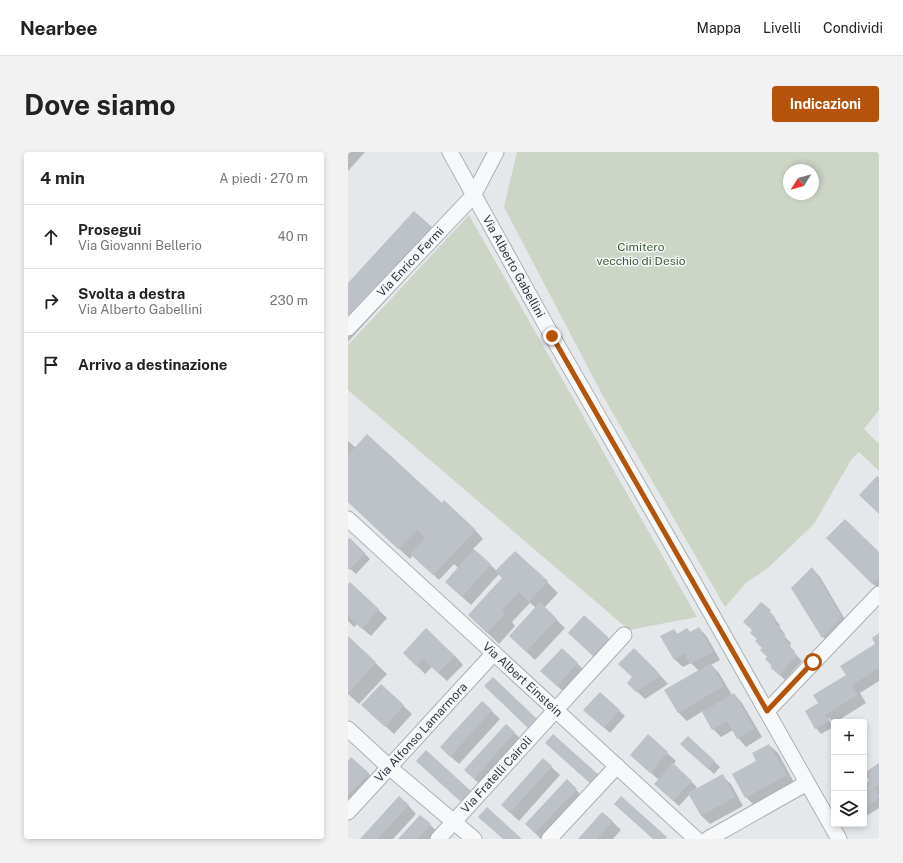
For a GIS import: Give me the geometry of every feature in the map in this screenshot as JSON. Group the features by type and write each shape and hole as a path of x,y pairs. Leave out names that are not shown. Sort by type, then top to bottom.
{"street":[{"name":"Via Alberto Gabellini","path":"450,152 473,196 839,839"},
{"name":"Via Enrico Fermi","path":"348,328 473,196 496,152"},
{"name":"Via Albert Einstein","path":"348,519 696,839"},
{"path":"767,711 879,594"},
{"name":"Via Fratelli Cairoli","path":"438,839 624,636"},
{"name":"Via Alfonso Lamarmora","path":"348,812 494,653"},
{"path":"348,729 389,767 474,839"},
{"path":"549,839 617,766"},
{"path":"708,839 807,783"}],"green space":[{"name":"Cimitero vecchio di Desio","path":"517,152 879,152 879,410 864,429 879,444 879,471 859,452 851,460 814,524 768,568 746,583 725,607 603,396 504,207"},
{"path":"469,215 697,617 629,630 348,390 348,345"}],"building":[{"path":"414,211 432,227 348,319 348,283"},
{"path":"367,434 442,503 444,500 476,530 433,575 410,554 425,538 417,530 398,549 348,502 348,455"},
{"path":"877,476 879,477 879,514 859,495"},
{"path":"845,519 879,552 879,578 872,584 826,538"},
{"path":"350,538 365,553 349,570 348,539"},
{"path":"474,549 491,564 462,597 445,582"},
{"path":"515,551 548,581 529,602 519,592 501,611 505,614 487,633 468,615 502,578 495,571"},
{"path":"812,567 842,617 822,638 791,588"},
{"path":"350,582 379,609 362,629 348,616 348,584"},
{"path":"540,602 557,619 526,652 509,636"},
{"path":"761,602 771,610 769,612 776,619 774,621 781,628 779,630 786,637 784,639 791,645 789,647 797,655 779,675 770,667 772,666 765,659 767,657 760,650 762,648 755,641 757,639 750,633 752,630 743,622"},
{"path":"584,615 609,638 593,656 568,633"},
{"path":"699,627 713,652 690,664 684,653 674,660 660,636 674,629 677,634 687,628 690,632"},
{"path":"426,628 455,656 438,673 423,659 416,666 403,653"},
{"path":"879,633 879,668 852,685 858,695 825,715 829,721 815,729 805,711 818,703 813,695 846,675 840,666 875,644 872,638"},
{"path":"348,636 376,662 348,694"},
{"path":"562,648 578,663 557,686 540,671"},
{"path":"634,648 660,676 636,692 627,683 632,677 618,664"},
{"path":"711,663 724,686 678,713 664,690"},
{"path":"493,677 538,720 529,729 484,686"},
{"path":"381,684 404,705 385,727 361,705"},
{"path":"600,692 620,710 604,728 583,710"},
{"path":"734,693 755,729 737,739 727,721 712,730 702,712"},
{"path":"482,701 492,710 450,757 440,747"},
{"path":"506,724 515,732 474,779 464,770"},
{"path":"553,734 600,776 592,785 545,743"},
{"path":"648,734 668,752 650,773 630,755"},
{"path":"688,736 715,761 708,769 680,744"},
{"path":"769,744 787,775 745,798 732,774 756,761 752,753"},
{"path":"426,750 471,791 461,802 416,761"},
{"path":"351,757 369,773 348,795 348,761"},
{"path":"543,758 552,766 510,813 501,805"},
{"path":"673,763 692,781 673,801 654,784"},
{"path":"879,763 879,785 874,788 879,795 879,798 867,807 867,782 869,780 867,777 867,771"},
{"path":"723,774 735,797 701,816 688,793"},
{"path":"567,779 577,789 535,833 525,824"},
{"path":"399,796 409,805 377,839 360,839"},
{"path":"621,796 667,837 666,839 653,839 614,804"},
{"path":"487,807 522,839 503,839 478,817"},
{"path":"602,812 613,821 597,839 578,839"},
{"path":"420,815 431,824 418,839 398,839"}],"route":[{"path":"552,336 767,711 813,662"}]}
